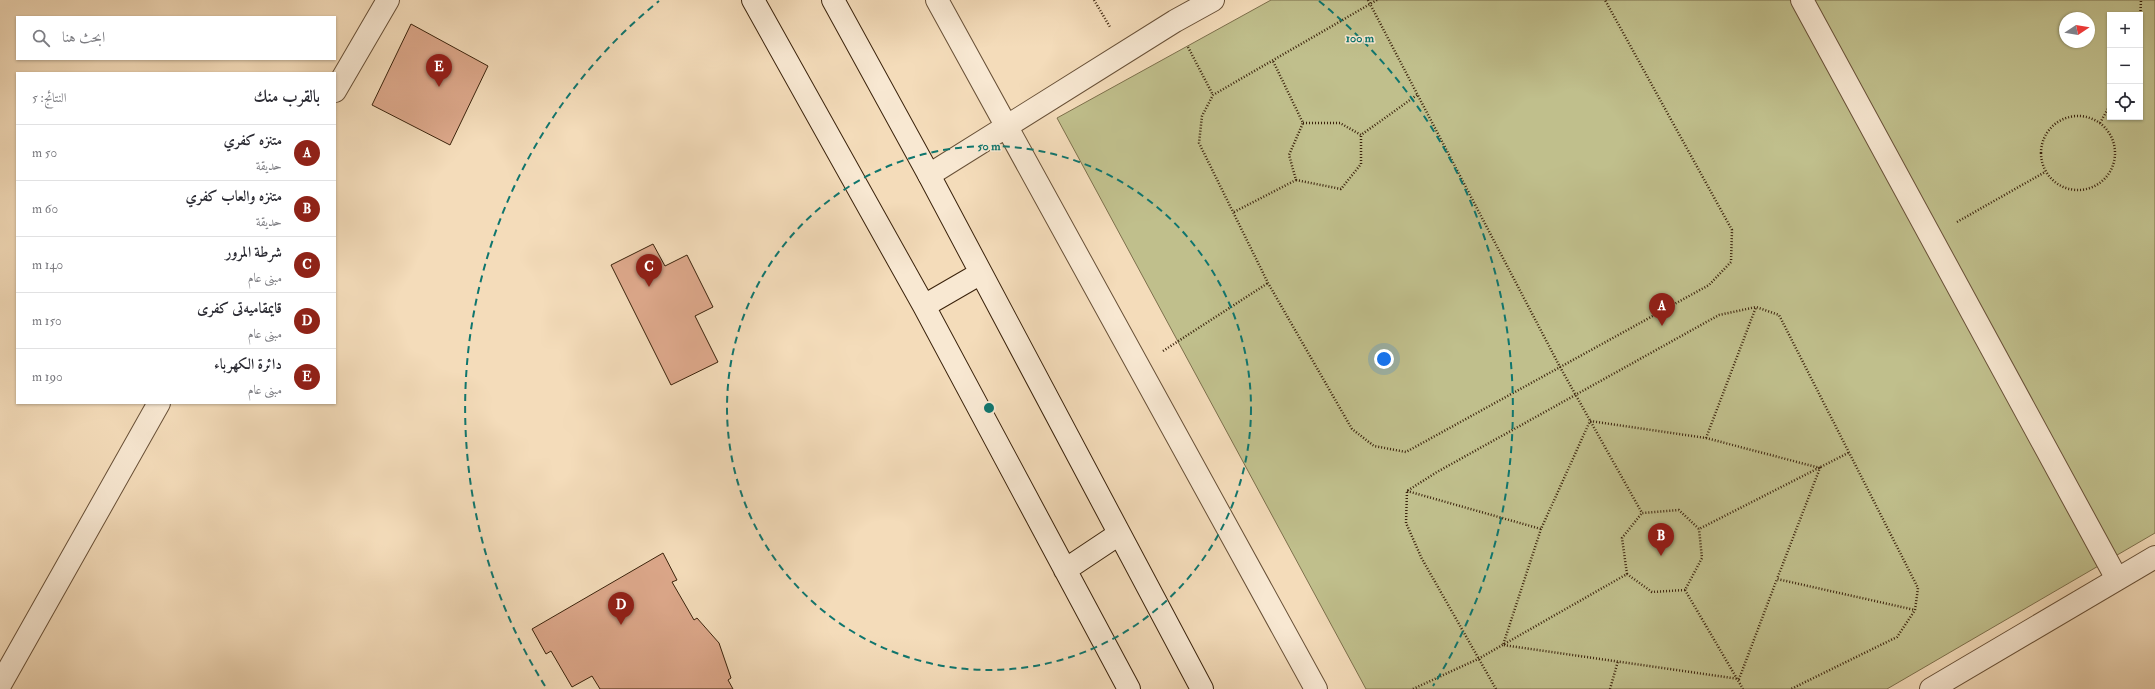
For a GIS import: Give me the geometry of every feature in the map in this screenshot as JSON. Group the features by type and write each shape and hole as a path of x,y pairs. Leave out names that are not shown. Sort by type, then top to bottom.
{"street":[{"path":"336,89 388,0"},
{"path":"753,0 924,306 1128,689"},
{"path":"833,0 929,175 1202,689"},
{"path":"937,0 1316,689"},
{"path":"929,175 1175,21 1213,0"},
{"path":"1802,0 2117,579"},
{"path":"924,306 981,273"},
{"path":"0,685 158,404"},
{"path":"1065,570 1119,534"},
{"path":"1931,689 2155,557"}],"path":[{"path":"1368,0 1560,367 1642,512"},
{"path":"1377,0 1213,95 1202,116 1199,143 1268,284 1352,429 1374,446 1406,452 1709,285 1731,262 1732,230 1605,0"},
{"path":"2141,12 2142,0"},
{"path":"1175,21 1213,95"},
{"path":"1273,60 1303,123 1289,155 1296,180"},
{"path":"1360,135 1417,95"},
{"path":"2100,122 2107,110"},
{"path":"2076,116 2088,117 2100,122 2109,131 2114,142 2116,154 2114,166 2108,177 2099,185 2087,190 2075,191 2063,188 2045,172 2041,160 2041,147 2045,135 2053,126 2064,118 2076,116"},
{"path":"1303,123 1340,123 1360,135"},
{"path":"1234,212 1296,180 1341,189 1361,164 1360,135"},
{"path":"1930,237 2045,172"},
{"path":"1138,366 1268,284"},
{"path":"1706,438 1756,306"},
{"path":"1407,491 1575,394 1719,314 1756,306 1779,314 1918,588 1915,610 1897,637 1791,689"},
{"path":"1590,421 1706,438 1820,468"},
{"path":"1503,645 1541,529 1590,421"},
{"path":"1699,530 1850,452"},
{"path":"1739,679 1820,468"},
{"path":"1407,491 1541,529"},
{"path":"1407,491 1406,523 1422,559 1496,689"},
{"path":"1679,510 1699,530 1702,558 1684,590 1652,592 1627,574 1622,538 1642,512 1679,510"},
{"path":"1413,689 1478,659 1627,574"},
{"path":"1777,579 1915,610"},
{"path":"1684,590 1739,679 1743,689"},
{"path":"1503,645 1739,679"},
{"path":"1610,689 1618,661"}],"shaded area":[{"path":"1271,0 2155,0 2155,533 1887,689 1366,689 1057,118"}],"building":[{"path":"411,24 488,66 450,145 372,105"},
{"path":"653,244 665,266 687,255 713,307 695,316 718,362 671,385 611,265"},
{"path":"663,553 677,580 672,582 694,620 697,618 719,643 731,678 728,680 733,689 600,689 592,676 572,687 551,651 546,654 532,629"}],"place":[{"name":"دائرة الكهرباء","path":"439,87"},
{"name":"شرطة المرور","path":"649,287"},
{"name":"متنزه كفري","path":"1662,326"},
{"name":"متنزه والعاب كفري","path":"1661,556"},
{"name":"قایمقامیەتی کفری","path":"621,625"}]}
